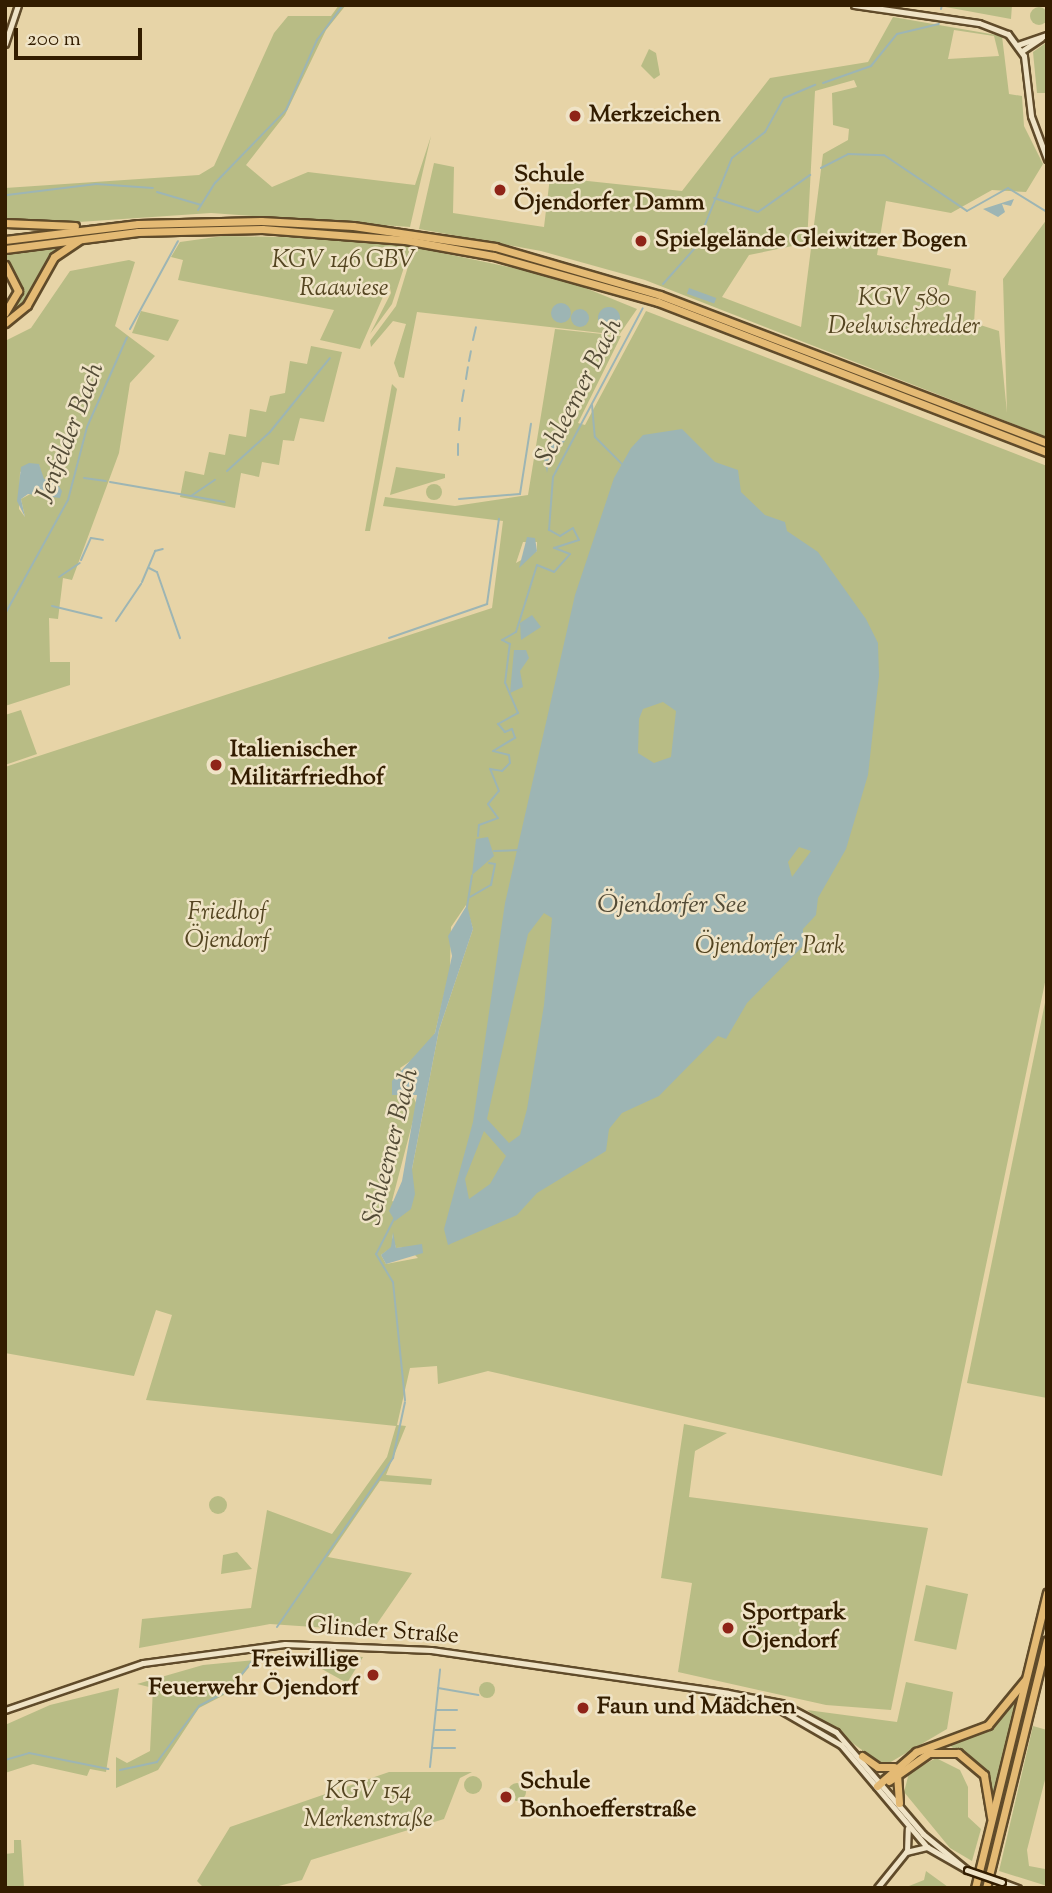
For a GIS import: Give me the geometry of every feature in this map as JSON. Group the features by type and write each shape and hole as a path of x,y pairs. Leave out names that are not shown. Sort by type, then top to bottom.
{"highway":[{"path":"5,223 104,227 309,223 495,247 656,293 1047,443"},
{"path":"5,240 104,227"},
{"path":"5,249 86,237 297,230 494,256 658,302 1047,452"},
{"path":"5,323 27,305 54,257 86,237"},
{"path":"5,265 18,291 5,313"},
{"path":"975,1888 1047,1593"},
{"path":"986,1888 1047,1640"},
{"path":"862,1756 881,1768 901,1763 988,1725 1029,1673"},
{"path":"880,1784 931,1752 963,1755 988,1783 990,1831"},
{"path":"880,1784 901,1763"},
{"path":"897,1774 899,1803"}],"main road":[{"path":"5,44 18,5"},
{"path":"854,5 987,24 1020,48 1031,116 1047,159"},
{"name":"Glinder Straße","path":"5,1710 143,1663 294,1644 431,1650 765,1701 817,1720 862,1756 908,1829 967,1870"},
{"name":"Glinder Straße","path":"765,1701 841,1745 899,1803 927,1847 967,1870 1018,1888"}],"street":[{"path":"1020,48 1044,36"},
{"path":"906,1852 908,1829"},
{"path":"908,1844 920,1836"},
{"path":"914,1848 920,1836"},
{"path":"877,1888 906,1852 927,1847"}],"green space":[{"path":"339,5 346,5 326,30 285,115 246,165 272,187 308,172 415,185 431,136 410,227 211,213 64,223 5,220 5,188 199,175 214,166 274,33 288,16 331,16"},
{"path":"933,5 1012,5 1011,19 951,8"},
{"path":"1035,7 1043,7 1048,16 1046,23 1035,25 1030,20 1030,12"},
{"name":"KGV 580 Deelwischredder","path":"893,17 1002,36 1009,94 1022,96 1024,126 1043,164 1026,192 992,190 951,213 886,201 877,255 951,269 948,285 976,291 974,323 999,331 1007,413 1003,279 1047,219 1047,437 645,280 541,251 419,229 434,163 454,167 453,213 544,227 550,177 682,191 770,78 868,62","holes":["954,30 994,36 999,56 948,59","854,80 857,87 832,93 833,125 849,129 848,140 823,154 801,327 722,297 749,255 807,243 815,91"]},
{"path":"1047,42 1047,93 1037,93 1033,52"},
{"path":"649,49 656,53 660,75 654,79 641,66"},
{"name":"KGV 146 GBV Raawiese","path":"223,236 328,238 411,246 392,304 370,334 391,293 389,283 360,349 320,340 334,310 178,280 183,260 171,257 180,242"},
{"path":"66,244 46,262 26,301 5,321 19,290 5,253"},
{"path":"414,247 561,278 637,309 619,335 417,312 404,378 399,377 394,363 406,324 393,321 371,347 370,341 396,306"},
{"path":"129,260 135,262 115,326 155,356 130,383 119,453 72,580 63,578 58,619 49,618 50,662 70,662 70,685 5,706 5,341 31,328 70,271","holes":["39,465 48,495 36,491 21,499 25,517 19,509 20,472"]},
{"path":"141,311 179,320 168,341 132,333"},
{"name":"Öjendorfer Park","path":"646,311 1047,466 1047,973 942,1476 488,1371 438,1384 437,1366 410,1368 397,1425 406,1426 386,1475 432,1479 431,1485 380,1481 328,1557 412,1573 372,1631 270,1624 139,1648 142,1619 251,1608 267,1510 332,1534 387,1457 396,1426 146,1400 172,1315 156,1310 134,1376 5,1353 5,767 492,608 503,521 383,506 385,497 455,506 528,495 555,329 621,336 578,423 585,425","holes":["523,542 537,542 537,551 516,563","466,905 473,929 439,1030 412,1169 411,1209 392,1201 417,1105 400,1068 421,1054 435,1033 450,969 451,927","392,1234 396,1248 407,1247 418,1258 386,1264 381,1255 392,1247"]},
{"path":"311,346 342,352 324,422 300,418 294,441 283,440 279,465 262,462 259,477 241,473 235,508 180,497 185,471 204,475 209,452 225,455 229,434 246,437 250,409 266,412 270,396 285,393 290,361 307,364"},
{"path":"392,384 397,389 370,531 365,531"},
{"path":"396,467 445,474 445,478 390,495"},
{"path":"434,484 440,486 440,498 434,500 428,498 426,492 428,486"},
{"path":"21,710 37,754 5,765 5,715"},
{"path":"1047,993 1047,1398 967,1383"},
{"path":"684,1424 727,1433 695,1451 689,1497 928,1528 891,1710 826,1705 678,1672 692,1583 661,1578"},
{"path":"218,1496 224,1499 227,1505 224,1511 218,1514 212,1511 209,1505 212,1499"},
{"path":"237,1552 252,1569 221,1574 223,1555"},
{"path":"926,1585 968,1594 956,1650 914,1641"},
{"path":"339,1656 363,1657 347,1683 304,1659"},
{"path":"255,1660 228,1693 199,1708 158,1770 116,1788 116,1757 127,1763 150,1751 153,1688 137,1684 203,1665"},
{"path":"487,1682 493,1684 493,1696 487,1698 481,1696 479,1690 481,1684"},
{"path":"906,1682 953,1692 947,1729 884,1766 807,1710 897,1722"},
{"path":"119,1688 106,1772 90,1769 87,1776 33,1764 5,1773 5,1725 50,1705"},
{"path":"1016,1701 993,1793 984,1768 947,1744 992,1727"},
{"path":"1033,1726 1047,1730 1047,1772 1027,1850 1029,1866 1045,1869 1047,1863 1047,1886 999,1871"},
{"path":"936,1758 960,1770 968,1787 968,1817 981,1829 972,1861 950,1848 904,1792 909,1773"},
{"name":"KGV 154 Merkenstraße","path":"389,1772 472,1772 460,1778 444,1819 311,1860 302,1880 271,1888 204,1888 197,1881 230,1827"},
{"path":"473,1776 479,1779 482,1785 479,1791 473,1794 467,1791 464,1785 467,1779"},
{"path":"517,1783 523,1786 526,1792 523,1798 517,1801 511,1798 508,1792 511,1786"},
{"path":"14,1840 21,1840 24,1888 5,1888 5,1854 14,1853"},
{"path":"926,1871 952,1888 904,1888 924,1880"}],"water":[{"path":"1014,199 1011,206 1002,204 1005,212 998,217 983,209"},
{"path":"689,288 716,298 714,304 687,294"},
{"path":"561,303 568,306 571,313 568,320 561,323 554,320 551,313 554,306"},
{"path":"609,307 617,310 620,318 617,326 609,329 601,326 598,318 601,310"},
{"path":"580,309 586,312 589,318 586,324 580,327 574,324 571,318 574,312"},
{"name":"Öjendorfer See","path":"682,429 715,462 738,470 741,492 765,515 785,522 787,531 818,552 866,619 878,643 879,676 868,775 846,849 818,898 816,915 803,929 803,946 747,1003 726,1039 718,1036 659,1096 622,1113 609,1129 606,1151 537,1193 517,1215 448,1245 444,1229 473,1122 505,903 575,595 614,478 631,448 643,435","holes":["663,702 676,711 671,757 654,763 638,753 639,719 643,709","799,847 811,851 792,877 788,862","544,913 552,918 544,1005 527,1109 520,1135 509,1143 487,1119 528,934","484,1131 506,1156 490,1184 469,1199 465,1179"]},
{"path":"556,434 565,441 550,457 547,473 544,459"},
{"path":"29,463 39,464 44,479 55,480 62,491 60,498 28,494 21,499 25,517 17,501 21,467"},
{"path":"527,537 535,538 537,551 519,568"},
{"path":"532,615 541,627 521,640 520,623"},
{"path":"514,650 526,650 529,658 520,671 523,687 510,693"},
{"path":"488,837 494,856 472,875 476,839"},
{"path":"467,905 473,929 439,1030 412,1169 415,1194 411,1209 395,1221 389,1211 402,1181 417,1095 392,1095 392,1081 435,1033 452,956 448,936"},
{"path":"393,1232 396,1248 422,1244 423,1253 386,1264 381,1255 391,1247"}],"waterway":[{"name":"Jenfelder Bach","path":"198,210 215,183 286,110 317,40 343,5"},
{"name":"Schleemer Bach","path":"941,9 942,5"},
{"name":"Schleemer Bach","path":"823,83 871,66 897,34 939,24"},
{"name":"Schleemer Bach","path":"663,284 696,247 732,158 765,132 784,98 815,85"},
{"path":"821,168 848,154 884,155 967,211 1008,188 1047,212"},
{"path":"714,198 758,212 810,175"},
{"path":"7,195 96,184 153,188"},
{"path":"157,192 201,205"},
{"name":"Jenfelder Bach","path":"130,329 178,241"},
{"name":"Schleemer Bach","path":"478,836 479,825 498,818 488,804 499,791 490,769 502,771 510,763 509,755 493,751 515,738 512,729 505,732 498,724 518,713 505,683 510,644 502,640 516,632 537,565 554,572 570,554 554,548 579,540 573,528 560,536 549,530 553,477 643,308"},
{"path":"473,340 476,327"},
{"name":"Jenfelder Bach","path":"5,614 68,500 87,427 127,337"},
{"path":"469,361 471,351"},
{"path":"227,471 270,432 330,358"},
{"path":"466,379 468,367"},
{"path":"462,401 464,390"},
{"path":"592,405 595,437 622,464"},
{"path":"459,430 460,418"},
{"path":"459,499 520,494 531,424"},
{"path":"458,444 458,455"},
{"path":"84,478 106,481"},
{"path":"110,482 191,496 215,480"},
{"path":"191,496 224,502"},
{"path":"389,638 487,604 499,519"},
{"path":"81,560 91,538 103,540"},
{"path":"142,582 155,551 163,549"},
{"path":"59,577 80,563"},
{"path":"149,568 157,572 180,638"},
{"path":"116,621 141,584"},
{"path":"52,606 102,618"},
{"path":"494,851 520,850"},
{"name":"Schleemer Bach","path":"470,897 491,885 495,864 489,863"},
{"name":"Schleemer Bach","path":"467,907 472,875"},
{"name":"Schleemer Bach","path":"394,1219 376,1254 393,1282 405,1400"},
{"name":"Schleemer Bach","path":"277,1627 393,1458 405,1402"},
{"name":"Schleemer Bach","path":"120,1770 157,1762 199,1706 229,1690 253,1660"},
{"path":"430,1767 440,1670"},
{"path":"438,1688 478,1695"},
{"path":"437,1710 457,1710"},
{"path":"435,1730 455,1730"},
{"path":"432,1748 455,1748"},
{"name":"Schleemer Bach","path":"5,1760 29,1753 108,1769"}],"place":[{"name":"Merkzeichen","path":"575,116"},
{"name":"Schule Öjendorfer Damm","path":"500,190"},
{"name":"Spielgelände Gleiwitzer Bogen","path":"641,241"},
{"name":"Italienischer Militärfriedhof","path":"216,765"},
{"name":"Sportpark Öjendorf","path":"728,1628"},
{"name":"Freiwillige Feuerwehr Öjendorf","path":"373,1675"},
{"name":"Faun und Mädchen","path":"583,1708"},
{"name":"Schule Bonhoefferstraße","path":"506,1797"}],"park label":[{"name":"Friedhof Öjendorf","path":"227,928"}]}
